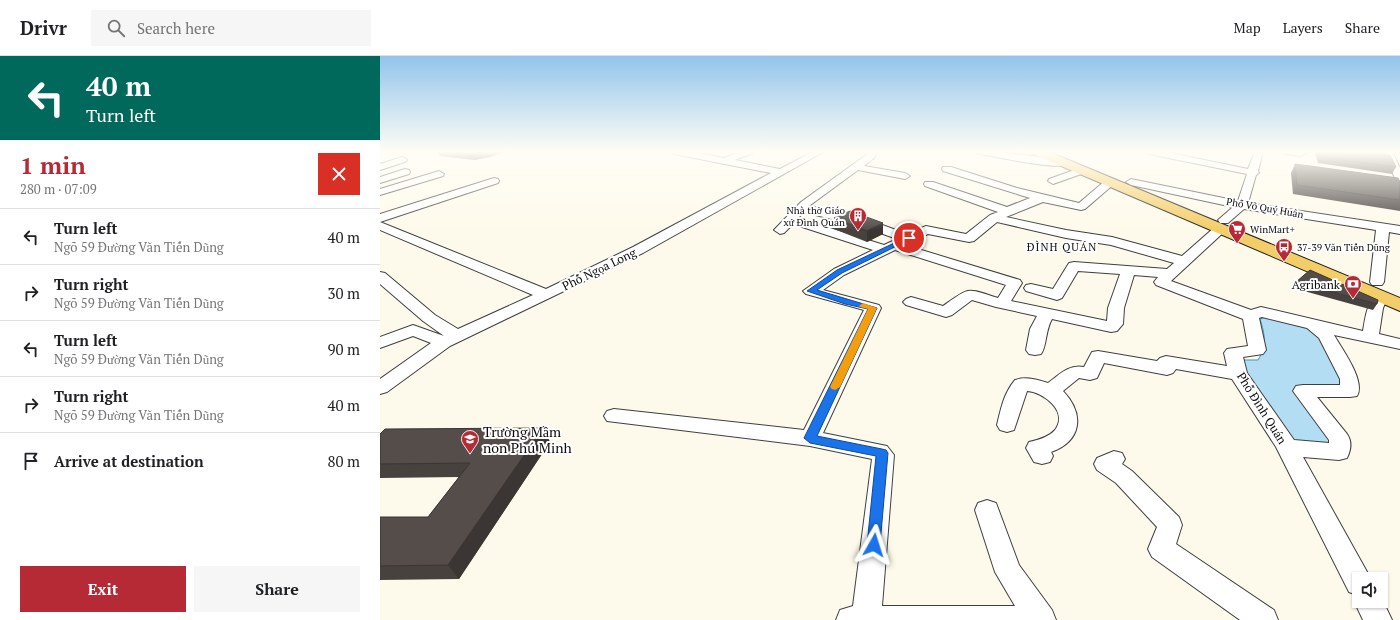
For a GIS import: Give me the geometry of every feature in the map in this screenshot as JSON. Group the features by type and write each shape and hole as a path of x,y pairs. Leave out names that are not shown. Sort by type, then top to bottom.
{"main road":[{"path":"1099,177 1222,224 1379,289 1400,305"},
{"path":"1120,177 1222,224"},
{"path":"1379,289 1400,291"}],"street":[{"path":"380,192 428,177"},
{"name":"Phố Ngọa Long","path":"380,388 450,339 546,295 638,250 770,177"},
{"path":"780,230 801,208 842,177"},
{"path":"973,177 1040,199 1081,207 1110,182"},
{"path":"1053,181 1063,177"},
{"path":"1247,177 1242,205 1161,282 1251,316 1261,312 1295,319 1313,326 1400,344"},
{"path":"380,218 494,181"},
{"name":"Phố Võ Quý Huân","path":"1131,182 1242,205 1400,230"},
{"path":"929,184 1006,211"},
{"path":"810,438 873,308 811,291 839,272 909,238 929,230 967,238 1006,211 1040,199"},
{"path":"801,208 843,218"},
{"path":"994,218 1066,234 1112,241 1184,260"},
{"path":"790,219 1015,283 1002,304"},
{"path":"826,230 847,221 855,220 909,238"},
{"path":"380,226 546,295"},
{"path":"1370,338 1379,289 1383,227"},
{"path":"1031,288 1057,295 1074,266 1169,274"},
{"path":"910,302 946,312 970,294 1002,304 1104,326 1113,326 1116,308 1128,270"},
{"path":"380,276 450,339"},
{"path":"1035,350 1038,329 1047,313"},
{"name":"Phố Đình Quán","path":"1251,316 1257,350 1234,353 1238,374 1287,448 1353,572"},
{"path":"1287,448 1339,452 1340,439 1303,391 1350,391 1349,379 1326,335 1313,326"},
{"path":"380,343 413,330 450,339"},
{"path":"1051,391 1076,371 1090,374 1098,356 1167,369 1166,362 1238,374"},
{"path":"1007,425 1015,396 1022,384 1033,385 1051,391 1058,396 1067,410 1067,427 1060,437 1050,444 1036,448 1042,456"},
{"path":"614,416 810,438 879,452 883,455 866,620"},
{"path":"1114,459 1105,464 1124,477 1170,525 1161,549 1264,620"},
{"path":"987,510 1008,572 1042,620"},
{"path":"1372,608 1378,620"},
{"path":"850,620 1032,620"}],"water":[{"path":"1268,316 1309,326 1324,340 1345,386 1295,387 1309,412 1334,439 1330,446 1310,445 1284,438 1242,364 1244,360 1258,360 1261,355 1264,340 1260,319"}],"building":[{"path":"1296,177 1398,178 1400,182 1400,200 1297,185"},
{"path":"850,211 883,223 867,231 834,218"},
{"path":"1310,270 1378,300 1377,304 1296,282"},
{"path":"543,428 448,565 380,566 380,517 428,517 470,463 380,464 380,434 385,429"}],"slow traffic":[{"path":"835,387 873,308 863,306"}],"place":[{"name":"Nhà thờ Giáo xứ Đình Quán","path":"858,231"},
{"name":"WinMart+","path":"1237,244"},
{"name":"37-39 Văn Tiến Dũng","path":"1284,262"},
{"name":"Agribank","path":"1353,299"},
{"name":"Trường Mầm non Phú Minh","path":"470,454"}],"district":[{"name":"ĐÌNH QUÁN","path":"1062,247"}],"route":[{"path":"874,545 882,453 810,439 873,308 811,291 839,272 909,238"}]}
